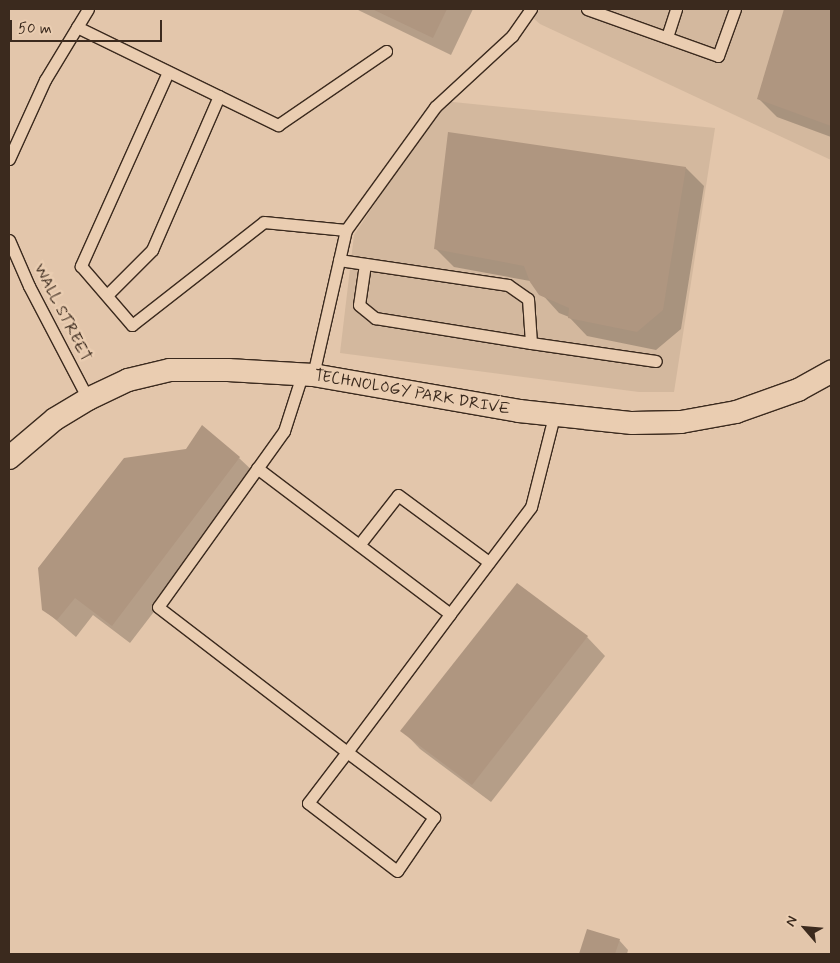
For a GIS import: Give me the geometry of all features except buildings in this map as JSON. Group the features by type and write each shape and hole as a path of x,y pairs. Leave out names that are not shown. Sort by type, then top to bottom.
{"street":[{"name":"TECHNOLOGY PARK DRIVE","path":"9,458 55,419 88,399 128,380 170,370 228,370 307,375 421,396 554,416 632,423 681,422 736,412 798,390 831,372"}],"lane":[{"path":"9,159 45,80 88,9"},
{"path":"532,9 512,36 435,107 346,230 307,375 284,431 158,607 347,752 434,817 396,871 308,803 347,752 531,507 554,416"},
{"path":"587,9 615,14 666,37 718,56 736,9"},
{"path":"666,37 676,9"},
{"path":"77,27 278,125 386,51"},
{"path":"168,72 81,266 132,325 264,222 346,230"},
{"path":"106,295 152,250 219,96"},
{"name":"WALL STREET","path":"9,240 88,399"},
{"path":"339,260 508,285 528,299 531,343"},
{"path":"365,264 360,305 375,318 656,361"},
{"path":"257,468 450,614"},
{"path":"359,545 398,495 489,562"}],"shaded area":[{"path":"523,9 831,9 831,160 540,24"},
{"path":"443,101 715,128 674,392 639,392 340,353 354,235"}]}
